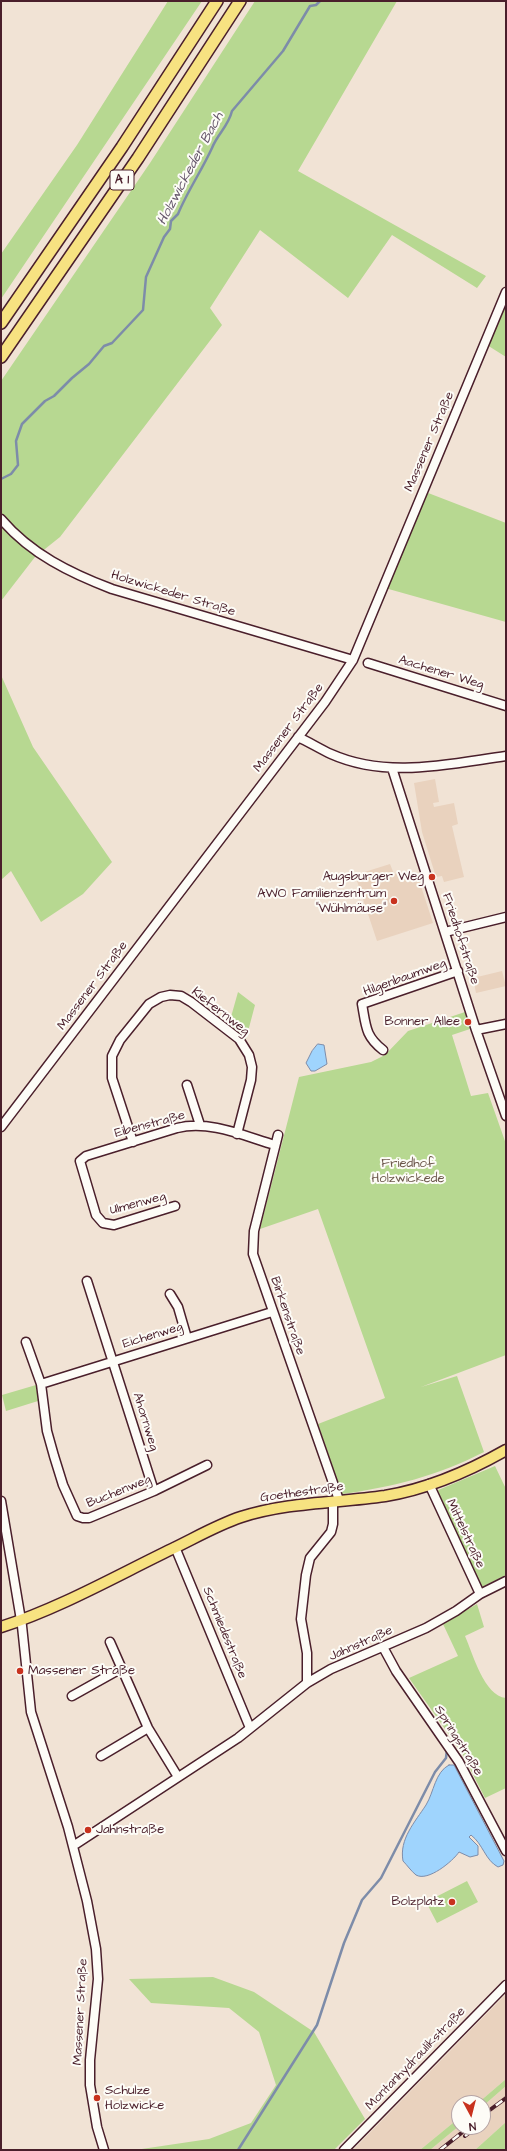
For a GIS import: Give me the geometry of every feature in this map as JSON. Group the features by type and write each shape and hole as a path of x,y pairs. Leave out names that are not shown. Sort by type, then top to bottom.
{"highway":[{"name":"A 1","path":"1,323 117,153 217,1"},
{"name":"A 1","path":"1,358 138,158 240,1"}],"main road":[{"name":"Goethestraße","path":"1,1626 21,1620 209,1530 265,1510 386,1495 429,1484 482,1463 506,1450"}],"street":[{"name":"Massener Straße","path":"1,1127 325,702 353,660 506,292"},
{"name":"Holzwickeder Straße","path":"1,520 27,544 53,563 81,577 112,589 353,660"},
{"name":"Aachener Weg","path":"368,663 506,706"},
{"path":"298,736 338,756 358,763 392,768 413,769 506,756"},
{"name":"Friedhofstraße","path":"392,768 476,1030 506,1116"},
{"path":"445,932 506,917"},
{"name":"Hilgenbaumweg","path":"383,1050 371,1040 365,1022 362,1004 458,971"},
{"name":"Kiefernweg","path":"133,1142 112,1078 112,1056 120,1040 149,1004 156,999 170,995 181,996 191,1002 239,1039 249,1054 252,1067 251,1080 237,1134"},
{"path":"476,1030 506,1024"},
{"path":"187,1085 200,1125"},
{"name":"Eibenstraße","path":"80,1161 86,1156 177,1128 200,1125 276,1145"},
{"name":"Birkenstraße","path":"278,1135 252,1242 255,1260 336,1501 331,1532 310,1558 306,1575 301,1623 307,1653 307,1682"},
{"name":"Ulmenweg","path":"80,1161 96,1215 103,1223 114,1225 175,1206"},
{"name":"Ahornweg","path":"87,1281 154,1491"},
{"path":"170,1294 178,1307 187,1338"},
{"name":"Eichenweg","path":"41,1384 272,1312"},
{"path":"26,1342 41,1384"},
{"name":"Buchenweg","path":"41,1384 47,1431 63,1485 77,1516 89,1518 154,1491 207,1465"},
{"name":"Mittelstraße","path":"429,1484 480,1594"},
{"name":"Massener Straße","path":"1,1501 21,1620 31,1712 73,1846 96,1949 98,1979 90,2060 90,2085 96,2121 104,2150"},
{"name":"Schmiedestraße","path":"175,1547 250,1728"},
{"name":"Jahnstraße","path":"73,1846 238,1738 307,1682 332,1669 442,1620 480,1594 506,1580"},
{"path":"110,1642 148,1728 178,1777"},
{"name":"Springstraße","path":"383,1647 396,1670 459,1762 506,1851"},
{"path":"72,1696 122,1668"},
{"path":"101,1756 148,1728"},
{"name":"Montanhydraulikstraße","path":"344,2150 506,1985"}],"shaded area":[{"path":"435,779 439,802 433,803 434,807 454,803 458,824 452,826 464,877 444,882 442,876 436,877 422,832 414,783"},
{"name":"AWO Familienzentrum \"Wühlmäuse\"","path":"390,864 394,874 402,872 404,878 417,874 433,923 377,941 355,875"},
{"path":"502,971 506,986 476,993 473,978"},
{"path":"506,1994 506,2079 487,2095 451,2095 451,2125 420,2150 353,2150"},
{"path":"506,2086 506,2122 475,2150 430,2150 451,2133 451,2135 491,2135 491,2099"}],"green space":[{"path":"168,1 202,1 1,299 1,254 77,145"},
{"path":"255,1 397,1 298,171 486,276 477,288 392,235 348,298 260,230 210,308 222,325 60,537 35,557 1,601 1,381 150,163"},
{"path":"503,308 506,309 506,357 487,345"},
{"path":"423,491 506,523 506,622 385,588"},
{"path":"1,675 33,747 112,862 83,894 41,922 11,871 1,880"},
{"path":"238,992 255,1005 246,1039 229,1024"},
{"name":"Friedhof Holzwickede","path":"465,1012 470,1029 452,1035 471,1096 488,1093 506,1144 506,1355 421,1387 457,1376 484,1452 432,1474 379,1488 342,1494 318,1424 385,1398 318,1209 260,1229 299,1077 371,1062 385,1055 408,1031"},
{"path":"36,1385 38,1401 6,1411 2,1395"},
{"path":"495,1466 506,1489 506,1575 480,1588 436,1491"},
{"path":"477,1604 484,1627 465,1636 485,1682 498,1696 506,1698 506,1788 485,1798 462,1753 409,1678 458,1656 443,1624"},
{"name":"Bolzplatz","path":"467,1881 478,1902 437,1923 426,1902"},
{"path":"213,1977 254,1992 314,2032 365,2119 334,2150 135,2150 209,2139 251,2123 276,2085 259,2032 229,2008 151,2003 129,1979"},
{"path":"506,2079 506,2086 491,2099 491,2095 487,2095"},
{"path":"506,2122 506,2150 475,2150"},
{"path":"451,2125 451,2133 430,2150 420,2150"}],"water":[{"path":"318,1044 324,1045 327,1064 315,1071 311,1071 306,1063 312,1051"},
{"path":"449,1765 454,1765 504,1861 503,1865 498,1867 494,1864 471,1835 469,1837 478,1846 478,1855 470,1857 459,1852 440,1870 427,1876 416,1875 403,1861 403,1845 413,1824 429,1800 438,1777 444,1768"}],"waterway":[{"name":"Holzwickeder Bach","path":"1,479 11,474 18,465 16,441 22,424 45,401 54,396 89,364 104,346 112,343 143,310 146,277 164,237 170,229 171,221 178,214 232,111 283,51 310,6 316,5 320,1"},
{"path":"238,2150 317,2025 344,1943 362,1900 381,1878 435,1772 446,1758 447,1749"}],"railway":[{"path":"491,2109 506,2098"},
{"path":"440,2150 459,2135"}],"place":[{"name":"Augsburger Weg","path":"432,877"},
{"name":"AWO Familienzentrum \"Wühlmäuse\"","path":"394,901"},
{"name":"Bonner Allee","path":"468,1022"},
{"name":"Massener Straße","path":"20,1671"},
{"name":"Jahnstraße","path":"88,1830"},
{"name":"Bolzplatz","path":"452,1902"},
{"name":"Schulze Holzwicke","path":"97,2098"}]}
